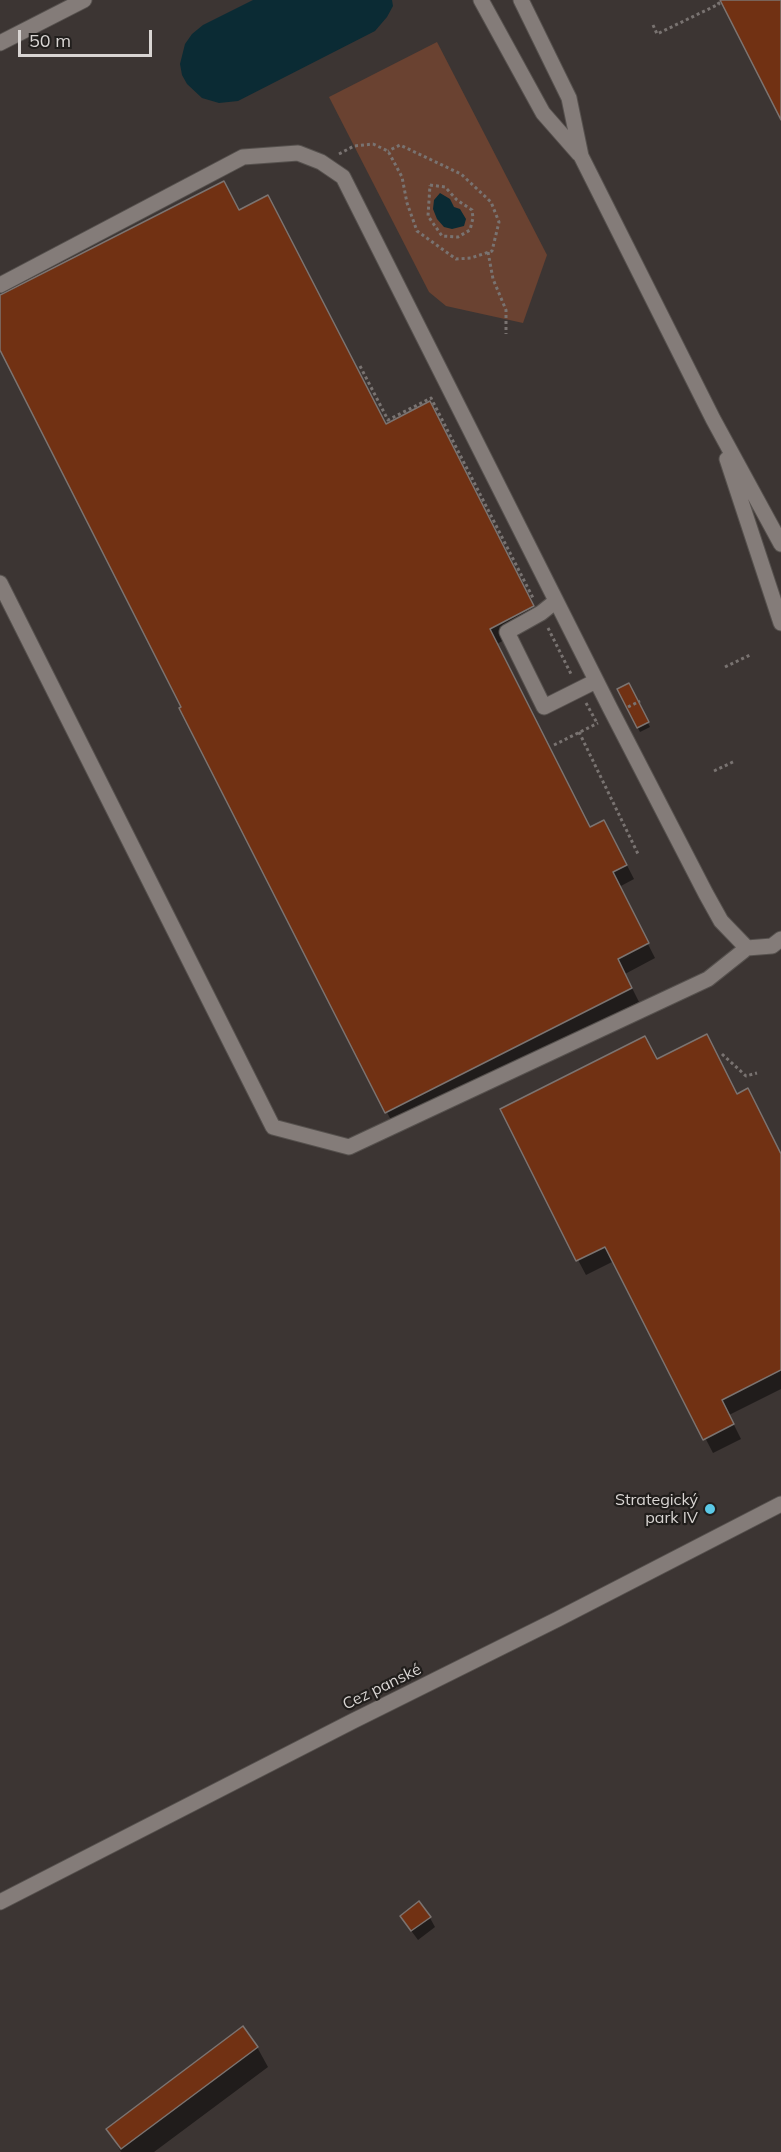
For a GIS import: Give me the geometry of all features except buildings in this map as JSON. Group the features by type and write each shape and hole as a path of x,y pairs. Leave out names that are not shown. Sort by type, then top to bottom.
{"street":[{"path":"0,43 84,0"},
{"path":"481,0 543,113 581,156"},
{"path":"521,0 569,98 581,156 713,420 781,544"},
{"path":"0,285 243,157 298,153 321,162 343,177 596,681 721,921 747,948"},
{"path":"713,420 781,623"},
{"path":"0,584 273,1127 349,1147 708,979 747,948 772,946 781,939"},
{"path":"556,601 541,613 507,632 544,707 596,681"},
{"name":"Cez panské","path":"0,1902 781,1504"}],"path":[{"path":"654,25 657,34 719,4 717,0"},
{"path":"321,162 354,146 373,144 388,151 402,177 407,203 417,231 456,259 471,258 492,251 499,222 491,202 461,174 400,145 388,151"},
{"path":"430,185 445,187 471,210 474,218 470,230 458,237 442,236 428,216 430,185"},
{"path":"437,245 442,236"},
{"path":"488,252 493,279 506,310 506,334"},
{"path":"360,366 388,420 431,398 580,690 599,722 554,745"},
{"path":"725,667 750,655"},
{"path":"579,732 639,856"},
{"path":"714,771 735,761"},
{"path":"722,1054 746,1076 757,1073"}],"shaded area":[{"path":"437,42 547,255 523,323 446,306 429,292 329,97"}],"water":[{"path":"253,0 392,0 393,6 375,31 238,101 219,103 202,98 187,84 182,75 180,64 185,44 203,25"},
{"path":"440,193 450,199 454,207 460,209 466,219 464,226 452,229 444,227 437,219 433,209 434,200"}],"place":[{"name":"Strategický park IV","path":"710,1509"}]}
